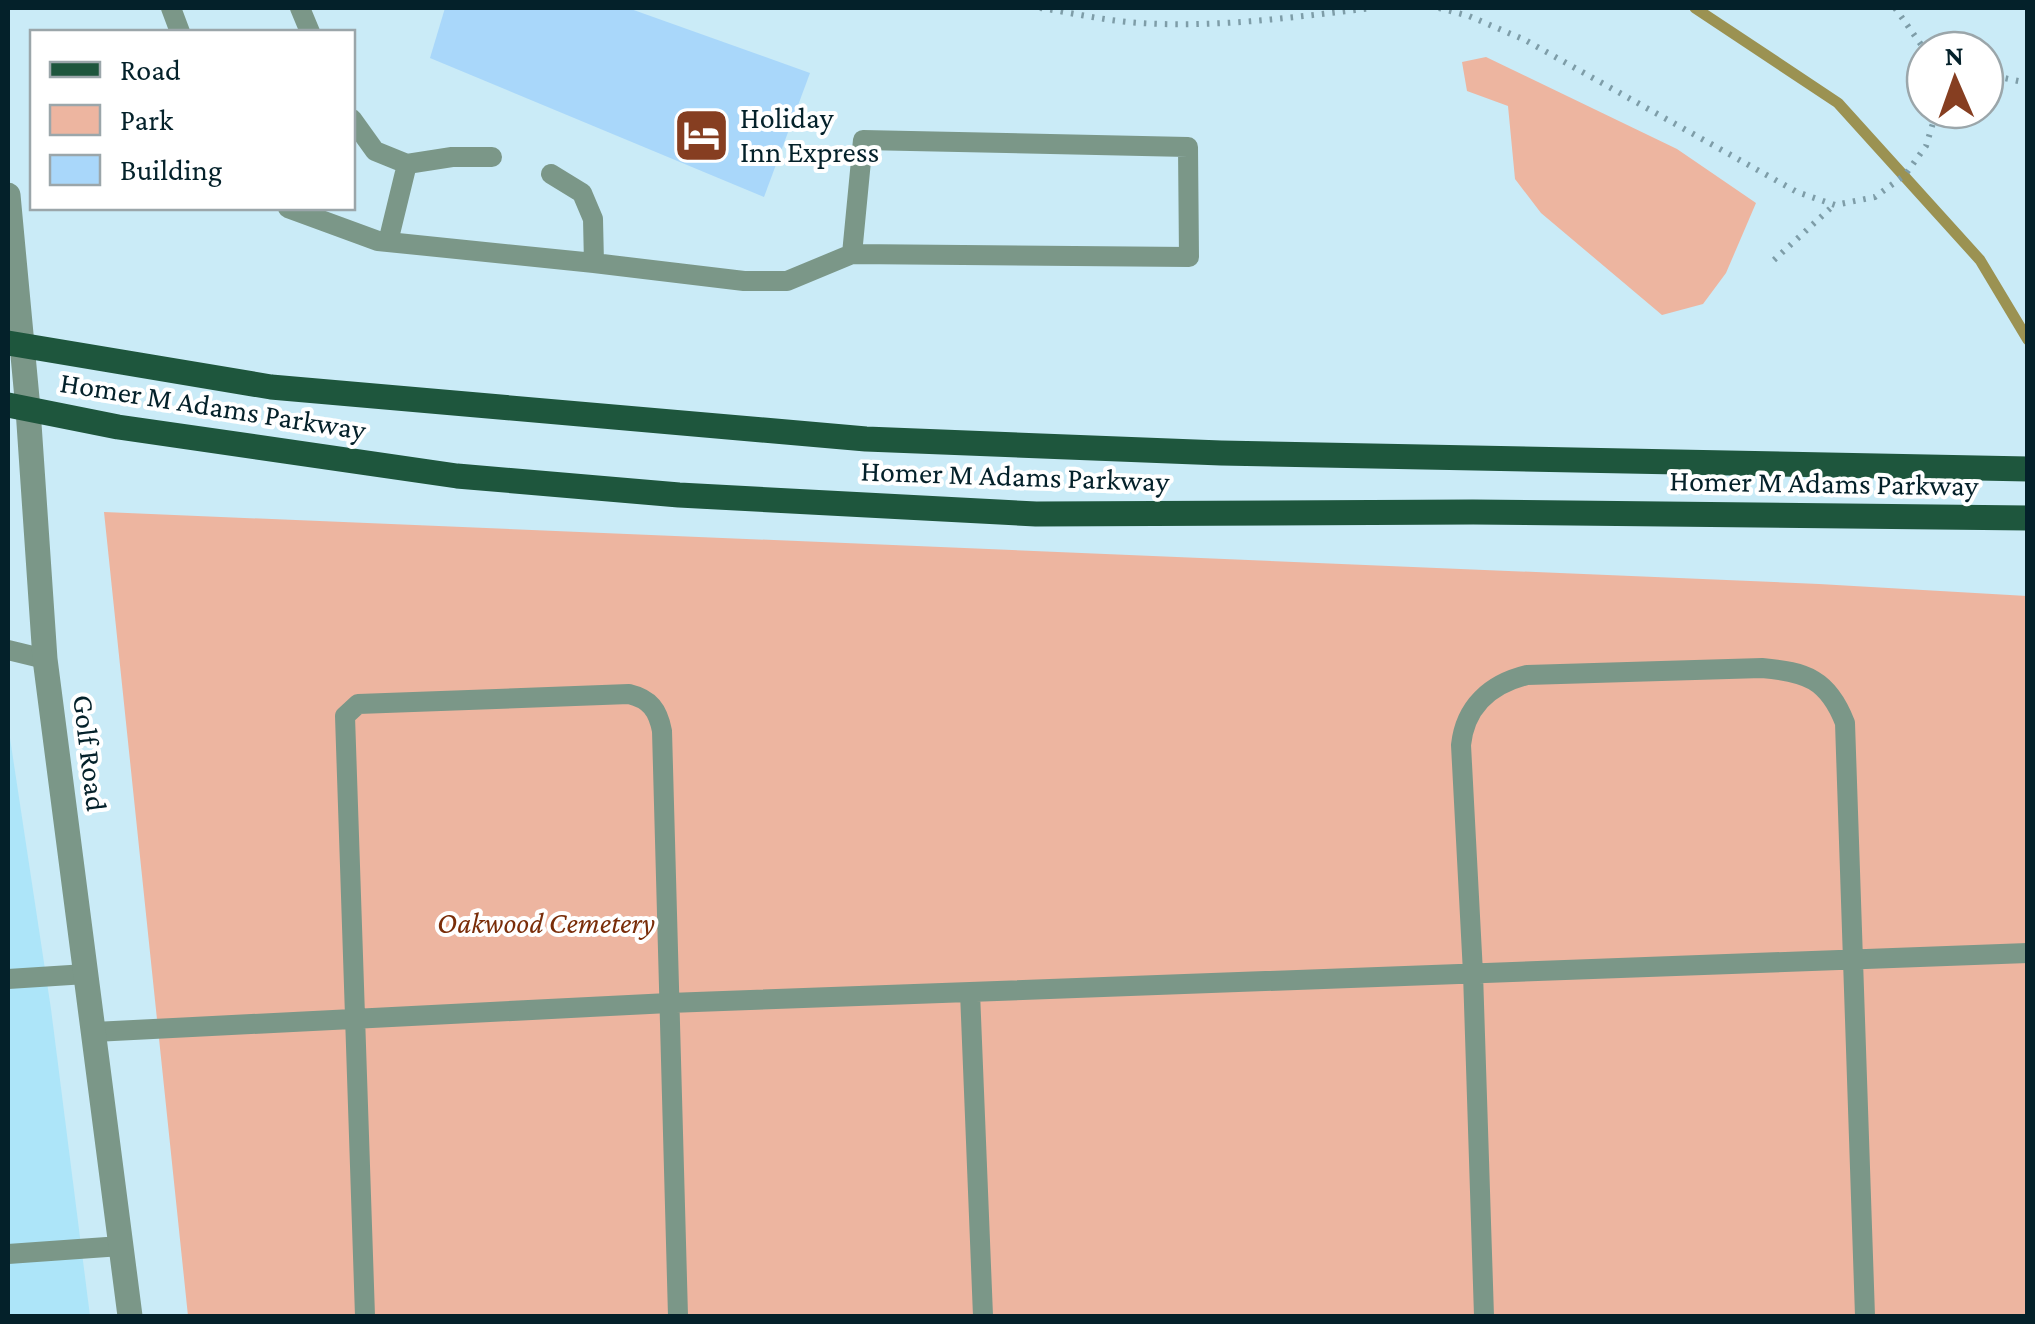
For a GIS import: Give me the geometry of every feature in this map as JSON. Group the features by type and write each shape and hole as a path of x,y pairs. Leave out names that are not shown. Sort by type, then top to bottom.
{"main road":[{"name":"Homer M Adams Parkway","path":"15,345 271,387 866,440 1221,453 2028,469"},
{"name":"Homer M Adams Parkway","path":"18,407 118,427 457,476 679,495 1036,514 1474,512 2028,518"}],"street":[{"name":"Golf Road","path":"8,195 18,407 45,659 130,1316"}],"lane":[{"path":"355,123 375,150 407,164 452,157 492,157"},
{"path":"294,210 388,242 744,281 787,281 852,254 1190,257 1188,147 863,140 852,254"},
{"path":"388,242 407,164"},
{"path":"552,174 582,192 593,219 594,262"},
{"path":"8,650 45,659"},
{"path":"1484,1316 1463,724 1481,699 1509,679 1557,673 1762,668 1790,671 1814,680 1827,689 1845,723 1865,1316"},
{"path":"365,1316 345,716 358,704 630,694 652,706 662,731 678,1316"},
{"path":"94,1032 669,1003 2028,953"},
{"path":"8,980 86,974"},
{"path":"970,992 982,1316"},
{"path":"8,1254 121,1246"}],"path":[{"path":"1040,8 1136,23 1194,25 1372,8"},
{"path":"1438,8 1470,16 1525,40 1797,192 1834,205"},
{"path":"1895,8 1911,30"},
{"path":"1774,260 1834,205 1874,196 1905,175 1926,146 1931,130"}],"shaded area":[{"path":"8,725 51,1009 90,1316 8,1316"}],"green space":[{"path":"1486,57 1677,149 1756,203 1726,273 1703,304 1662,315 1541,213 1515,179 1508,106 1467,91 1462,62"},
{"name":"Oakwood Cemetery","path":"104,512 2027,596 2027,1316 188,1316"}],"building":[{"name":"Holiday Inn Express","path":"445,8 628,8 810,73 764,197 430,58"}],"waterway":[{"path":"1695,8 1838,103 1980,260 2028,340"}],"place":[{"name":"Holiday Inn Express","path":"701,135"}]}
